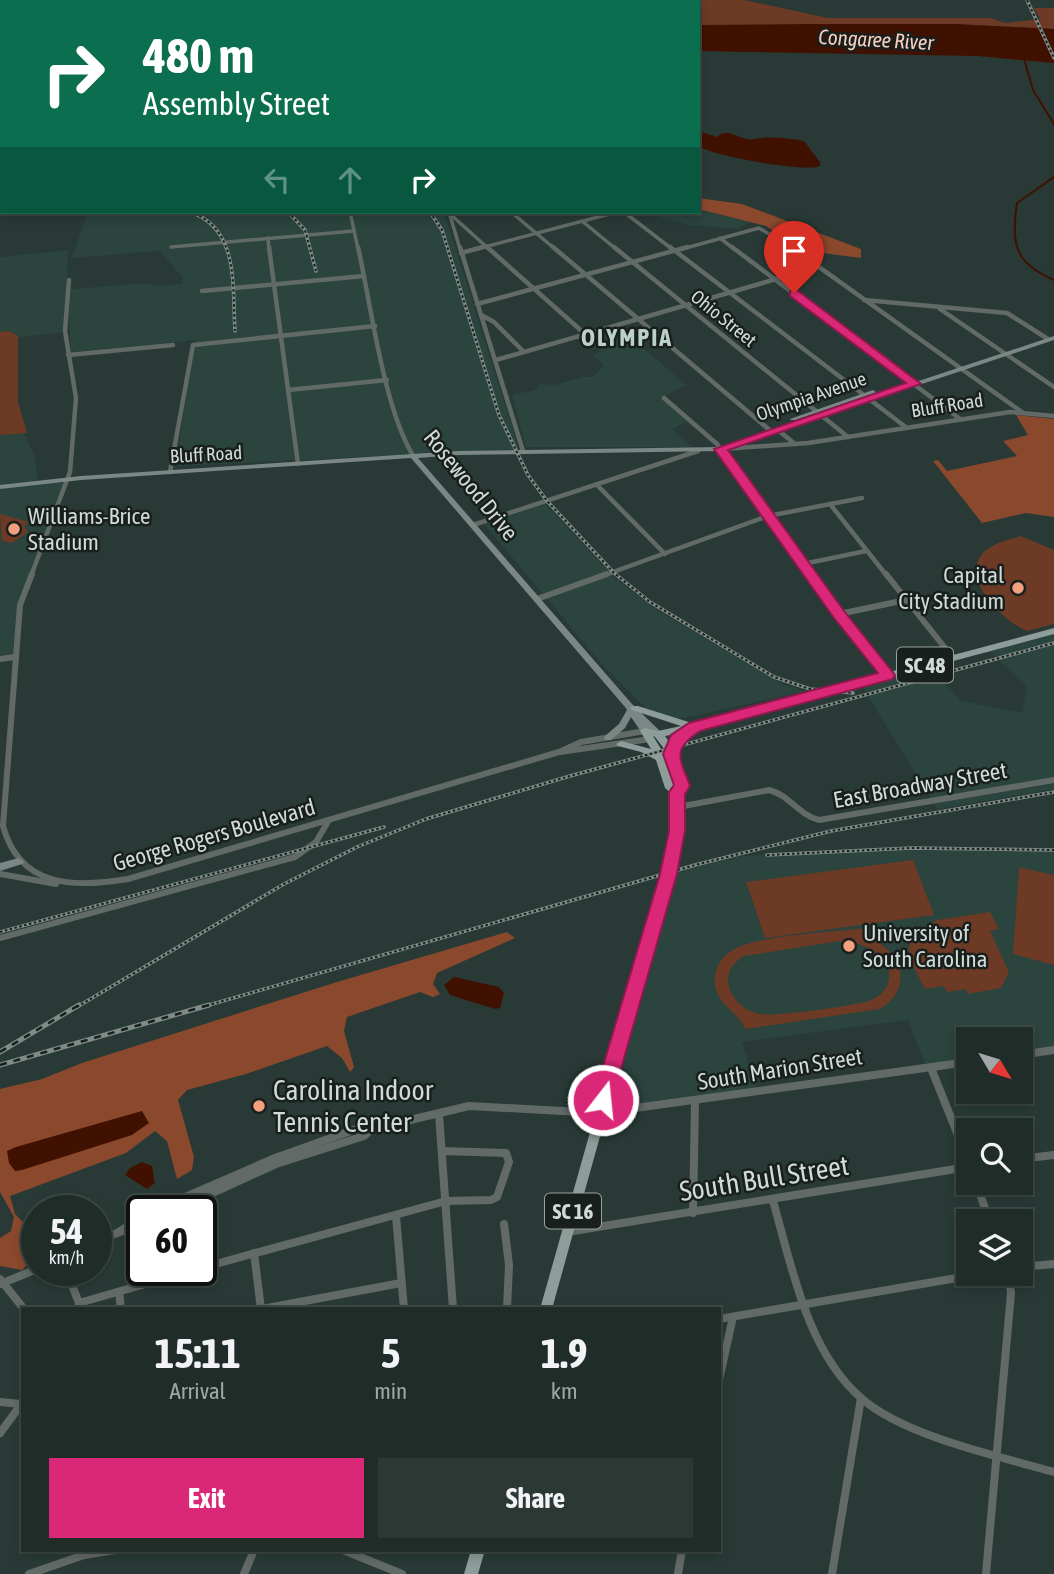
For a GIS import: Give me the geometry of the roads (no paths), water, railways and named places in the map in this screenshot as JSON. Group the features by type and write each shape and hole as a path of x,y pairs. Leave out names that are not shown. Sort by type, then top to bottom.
{"main road":[{"name":"Olympia Avenue","path":"719,447 1050,337"},
{"name":"Olympia Avenue","path":"698,450 744,444 772,430"},
{"name":"Bluff Road","path":"0,487 170,472 523,451 698,450"},
{"name":"Rosewood Drive","path":"414,457 651,735 671,754 682,786 677,792 677,831 668,874 547,1307"},
{"path":"384,459 405,462 428,474"},
{"name":"SC 48","path":"651,735 695,727 1054,631"},
{"path":"608,737 622,726 631,709 695,727"},
{"path":"671,754 677,739 695,727"},
{"name":"Rosewood Drive","path":"651,735 670,788 677,792"},
{"path":"621,744 661,758"},
{"path":"0,867 19,862"},
{"path":"471,1574 477,1552"}],"street":[{"name":"Rosewood Drive","path":"350,214 387,380 404,441 414,457"},
{"path":"449,214 523,451"},
{"path":"450,214 585,334"},
{"path":"513,214 772,430 795,444"},
{"path":"461,253 609,214"},
{"path":"627,214 907,428"},
{"name":"Ohio Street","path":"582,221 848,437"},
{"path":"477,304 759,228 1022,412"},
{"path":"172,247 354,231"},
{"path":"268,238 298,464"},
{"path":"720,238 960,419"},
{"path":"496,360 818,267"},
{"path":"202,291 364,276"},
{"path":"19,862 4,836 2,822 15,657 25,586 69,479 76,398 65,331 69,280"},
{"path":"864,300 1007,313 1050,337"},
{"path":"938,308 1054,387"},
{"path":"481,315 494,322 523,351"},
{"path":"170,472 193,345 375,326"},
{"path":"68,355 173,345"},
{"path":"288,390 387,380"},
{"path":"664,398 719,447 839,614 888,675"},
{"name":"Bluff Road","path":"744,444 795,444 1022,412 1054,416"},
{"name":"Olympia Avenue","path":"473,525 698,450"},
{"path":"597,485 665,554"},
{"path":"537,599 768,516 862,498"},
{"path":"830,504 953,658"},
{"path":"803,564 866,551"},
{"path":"839,614 906,600"},
{"path":"0,659 15,657"},
{"name":"George Rogers Boulevard","path":"19,862 41,876 76,884 128,879 581,743 608,737 651,735"},
{"name":"George Rogers Boulevard","path":"558,752 621,744 651,735"},
{"name":"East Broadway Street","path":"678,807 768,790 783,797 804,816 819,820 1054,780"},
{"path":"0,938 295,857 313,846 326,832 329,820"},
{"path":"0,874 42,884 76,884"},
{"path":"1033,1053 1054,1050"},
{"name":"South Marion Street","path":"372,1129 470,1106 599,1113 695,1102 956,1064"},
{"path":"931,1068 956,1130"},
{"path":"693,1213 695,1102"},
{"path":"439,1114 453,1307"},
{"path":"190,1195 275,1158 359,1128 372,1129"},
{"path":"208,1195 276,1164 364,1136 372,1129"},
{"path":"217,1263 446,1201 491,1200 497,1197 509,1157 501,1151 442,1151"},
{"path":"1033,1158 1054,1155"},
{"name":"South Bull Street","path":"567,1232 773,1201 956,1169"},
{"path":"773,1201 805,1307 824,1350 861,1398 902,1422 1054,1472"},
{"path":"396,1216 404,1307"},
{"path":"504,1224 509,1265 507,1307"},
{"path":"112,1235 126,1227"},
{"path":"117,1233 126,1230"},
{"path":"254,1253 261,1307"},
{"path":"1033,1266 1054,1264"},
{"path":"21,1275 1,1282 22,1307"},
{"path":"721,1319 805,1307 956,1278"},
{"path":"272,1307 401,1283"},
{"path":"71,1286 78,1306 139,1286"},
{"path":"986,1574 1010,1286"},
{"path":"119,1292 121,1307"},
{"path":"721,1371 733,1317"},
{"path":"832,1574 861,1398"},
{"path":"0,1402 21,1403"},
{"path":"0,1433 21,1404"},
{"path":"29,1574 83,1555 102,1552"},
{"path":"244,1574 253,1552"},
{"path":"348,1552 402,1574"},
{"path":"677,1574 682,1552"}],"water":[{"name":"Congaree River","path":"955,24 1054,29 1054,63 977,56 700,51 700,25"},
{"path":"700,132 717,137 726,133 749,139 784,138 804,141 820,162 820,166 812,168 780,165 700,147"},
{"path":"454,977 499,987 504,993 500,1008 495,1009 450,995 444,985"},
{"path":"142,1111 149,1123 132,1135 22,1170 15,1171 9,1163 7,1151 16,1147"},
{"path":"142,1162 152,1166 155,1183 147,1189 125,1175 130,1168"}],"waterway":[{"path":"1024,59 1033,90 1054,124"},
{"path":"1054,177 1017,203 1015,230 1018,250 1023,259 1054,280"}],"railway":[{"path":"1027,0 1054,58"},
{"path":"194,214 218,231 225,245 233,279 235,331"},
{"path":"290,214 305,230 316,271"},
{"path":"431,214 442,230 499,415 528,475 547,501 614,573 650,602 774,677 810,689 853,693"},
{"path":"77,1007 284,884 357,847 426,819 570,776 1054,643"},
{"path":"202,1007 695,865 831,831 1054,792"},
{"path":"0,932 384,827"},
{"path":"767,855 911,848 1054,850"},
{"path":"0,1052 79,1005"},
{"path":"0,1065 209,1005"}],"place":[{"name":"Williams-Brice Stadium","path":"14,529"},
{"name":"Capital City Stadium","path":"1018,588"},
{"name":"University of South Carolina","path":"849,946"},
{"name":"Carolina Indoor Tennis Center","path":"259,1106"}],"district":[{"name":"OLYMPIA","path":"627,337"}]}
